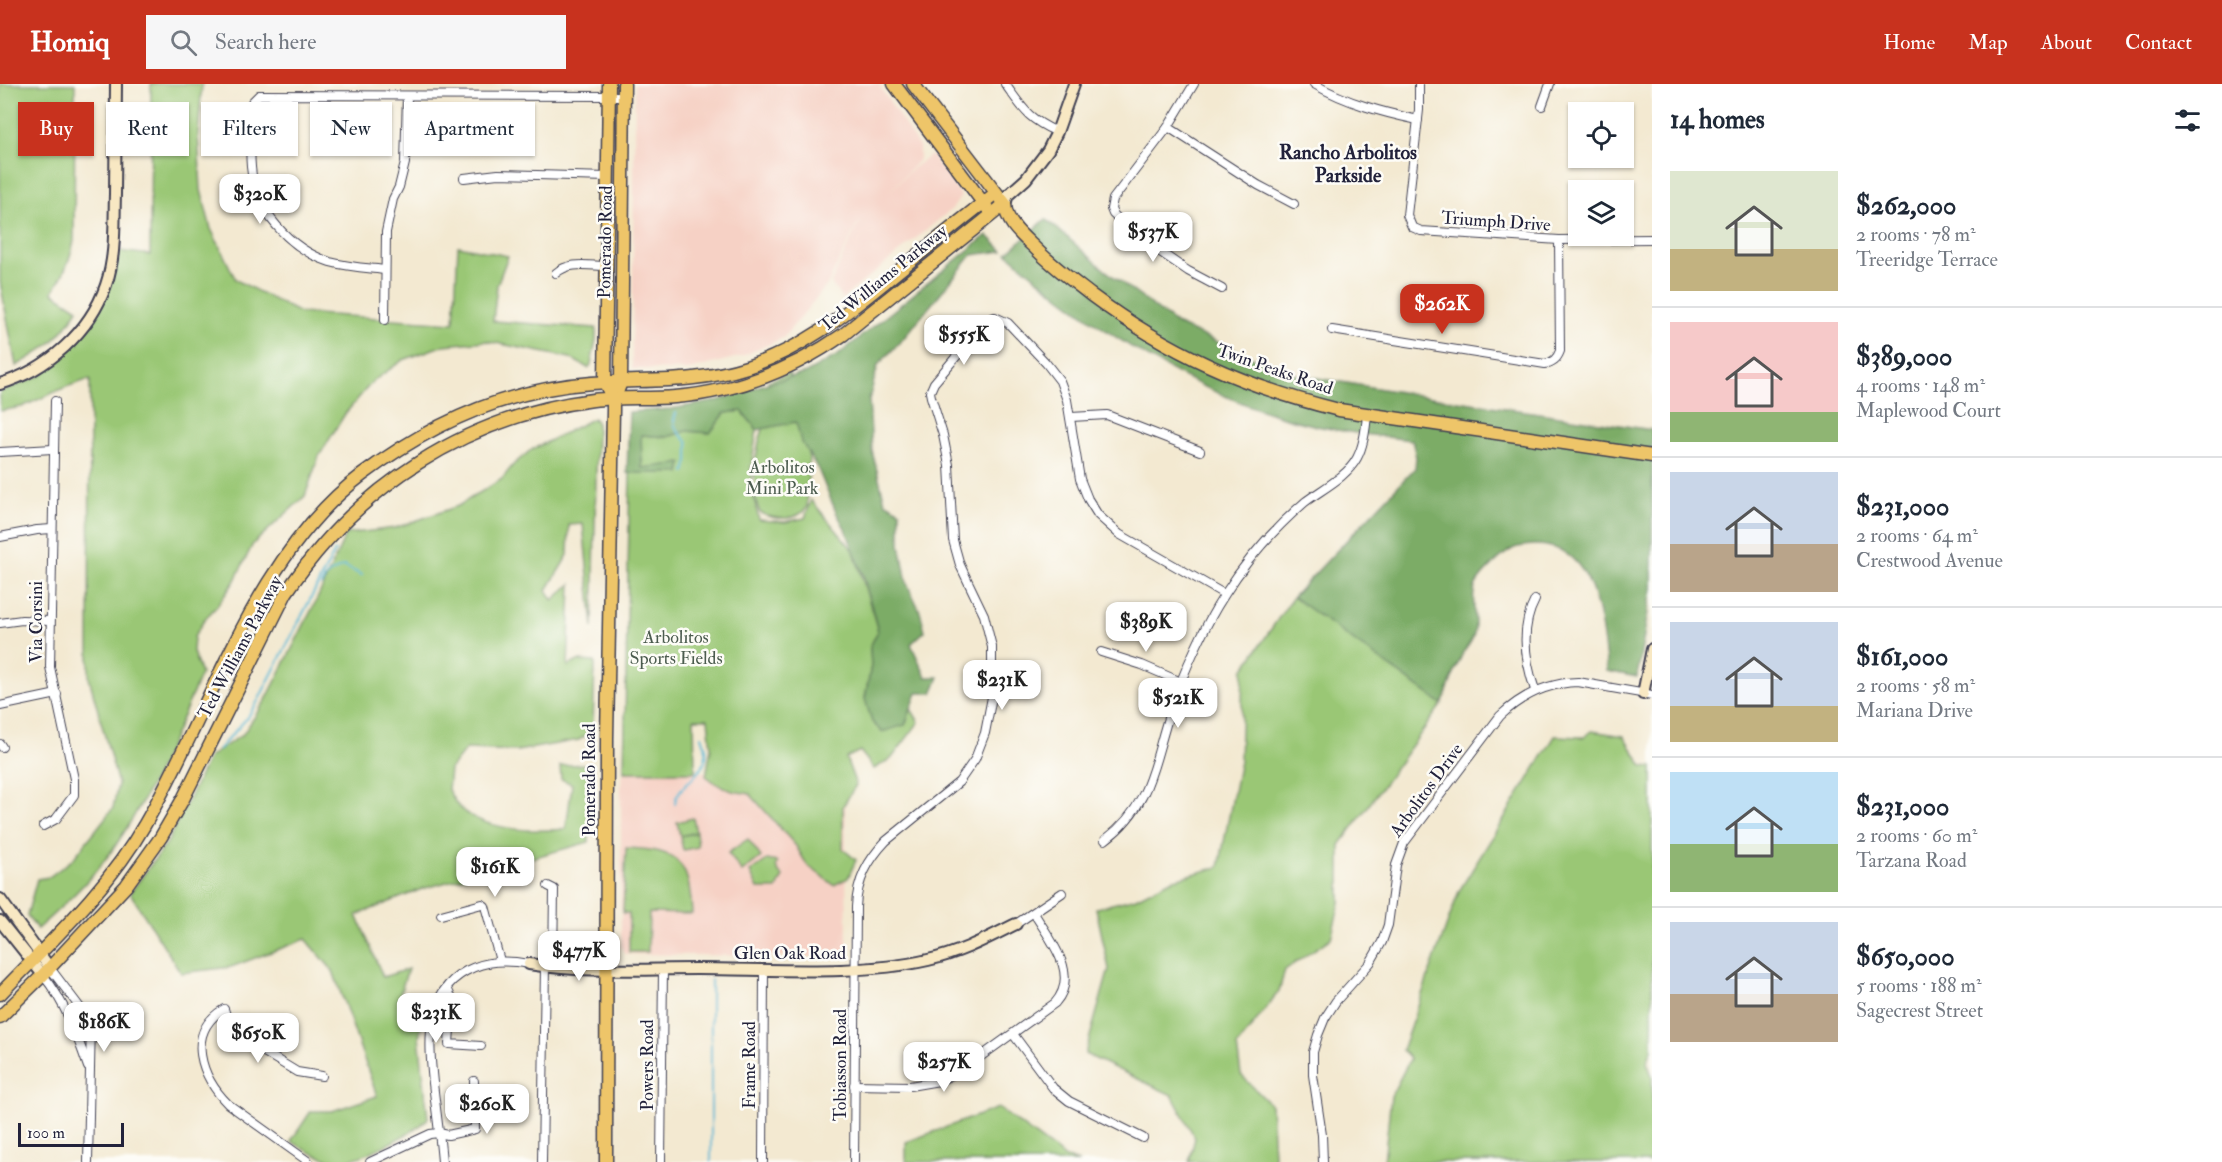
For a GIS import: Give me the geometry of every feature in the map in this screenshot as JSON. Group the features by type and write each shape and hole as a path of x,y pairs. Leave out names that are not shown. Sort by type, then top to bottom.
{"main road":[{"path":"894,84 992,214"},
{"name":"Twin Peaks Road","path":"913,84 1044,257 1127,321 1192,359 1244,382 1300,400 1367,414 1652,456"},
{"name":"Pomerado Road","path":"609,90 605,383 613,399"},
{"name":"Pomerado Road","path":"606,1162 613,399 621,382 624,90"},
{"name":"Ted Williams Parkway","path":"0,994 112,875 144,826 272,575 294,544 322,512 358,478 402,446 442,423 485,406 552,387 621,382 669,382 706,377 748,367 792,348 840,318 984,202 1004,202"},
{"name":"Ted Williams Parkway","path":"0,1017 46,972 126,886 161,837 183,799 286,593 305,565 339,525 374,494 414,465 481,428 555,406 613,399 672,397 721,390 759,379 801,360 844,334 1004,202"}],"street":[{"path":"0,384 37,369 65,347 92,315 106,285 114,234 116,84"},
{"path":"1005,84 1026,114 1036,122 1057,132"},
{"path":"1004,202 1048,150 1074,84"},
{"path":"1194,84 1168,127 1113,199 1111,209 1113,214 1137,236 1188,271 1222,289"},
{"path":"1314,84 1332,95 1361,106 1418,120 1419,84"},
{"path":"1542,106 1550,84"},
{"path":"386,270 328,261 303,250 272,219 257,193 251,169 252,102 256,97 259,95 407,96 624,90"},
{"path":"385,320 386,232 393,199 399,187 405,163 407,96"},
{"name":"Triumph Drive","path":"1418,120 1407,215 1412,227 1421,231 1559,240 1652,239"},
{"path":"1168,127 1258,185 1294,204"},
{"path":"464,178 498,174 608,177"},
{"path":"1332,330 1545,364 1555,360 1560,351 1559,240"},
{"path":"556,273 569,265 607,266"},
{"name":"Tobiasson Road","path":"854,1162 856,899 863,872 886,841 959,782 975,759 985,734 992,698 992,648 984,615 960,565 953,540 949,465 930,392 934,383 977,331 987,320 995,317 1008,323 1060,381 1068,400 1071,417"},
{"name":"Via Corsini","path":"43,826 56,819 74,795 74,779 50,667 55,401"},
{"path":"1105,840 1126,822 1150,782 1181,682 1224,594 1254,552 1282,524 1357,458 1367,414"},
{"path":"1200,451 1107,415 1071,417 1080,479 1098,515 1119,534 1224,594"},
{"path":"0,452 53,449"},
{"path":"0,537 52,529"},
{"path":"1535,600 1528,614 1526,654 1528,671 1535,690"},
{"path":"0,623 22,620 50,621"},
{"path":"1647,695 1652,649"},
{"path":"1101,652 1142,665 1181,682"},
{"name":"Arbolitos Drive","path":"1323,1162 1322,1135 1313,1075 1313,1053 1325,1018 1336,1001 1370,963 1382,942 1388,925 1396,865 1411,832 1500,716 1514,702 1535,690 1566,682 1578,682 1647,695"},
{"path":"0,706 57,694"},
{"path":"542,1162 554,889 548,886"},
{"name":"Glen Oak Road","path":"500,961 549,967 606,969 881,968 929,960 973,946 1016,924 1062,893"},
{"path":"0,899 35,958"},
{"path":"441,915 482,904 485,906 500,961 480,964 461,975 447,988 435,1007 429,1045 442,1162"},
{"path":"854,1085 910,1086 939,1081 962,1070 1054,1003 1061,996 1065,986 1065,970 1062,960 1034,913"},
{"path":"0,921 91,1022 88,1162"},
{"name":"Powers Road","path":"662,1162 663,969"},
{"name":"Frame Road","path":"763,1162 764,969"},
{"path":"46,972 78,1039 89,1068"},
{"path":"447,988 452,999 449,1044 481,1046"},
{"path":"309,1162 228,1104 210,1084 201,1061 203,1035 217,1013 224,1009 228,1021 246,1041 297,1072 322,1076"},
{"path":"1013,1034 1053,1088 1069,1101 1143,1138"},
{"path":"78,1039 90,1036"},
{"path":"370,1162 430,1134 448,1135 475,1129 474,1081"}],"shaded area":[{"path":"635,84 878,84 919,147 919,160 889,192 913,168 931,155 961,196 953,208 842,299 831,283 856,228 864,218 856,226 828,284 783,338 742,356 689,370 632,369"},
{"path":"624,772 845,772 847,949 845,952 839,957 624,954 621,946 621,782"}],"green space":[{"path":"0,84 75,84 75,102 18,102 18,156 75,156 74,241 66,268 52,292 78,309 52,342 16,366 0,282"},
{"path":"151,84 202,84 198,134 201,190 211,229 236,280 300,313 454,323 458,246 508,256 497,285 493,321 596,328 596,340 591,365 588,368 570,358 486,341 444,345 403,360 372,382 345,414 319,456 305,496 253,544 234,582 204,620 194,637 193,652 201,674 156,776 135,815 105,860 84,884 37,929 27,915 37,879 49,877 73,859 113,808 118,784 89,678 90,379 22,407 0,411 0,392 41,375 82,334 107,293 120,251 150,255 151,156 189,156 189,102 151,102"},
{"path":"1046,219 1105,270 1178,325 1288,373 1652,430 1652,588 1637,677 1607,671 1601,626 1589,582 1578,564 1563,552 1543,545 1513,549 1494,564 1478,582 1473,599 1475,631 1460,659 1442,704 1293,597 1415,468 1416,457 1412,440 1337,430 1270,413 1229,398 1150,358 1112,335 1076,309 1007,253"},
{"path":"987,235 1003,251 972,255 903,339 878,365 869,400 872,451 885,502 900,511 900,544 907,583 920,611 925,631 911,644 926,677 939,677 932,693 917,693 905,725 882,732 872,722 865,699 871,666 870,647 878,631 863,575 846,530 818,469 801,441 796,422 757,430 742,411 725,413 710,433 687,431 667,437 641,435 642,468 682,463 680,473 627,473 629,412 671,409 717,401 765,384 806,373 838,355"},
{"name":"Arbolitos Mini Park","path":"789,373 809,458 807,507 798,515 779,518 760,513 756,502 754,468 759,441 768,414 768,381"},
{"name":"Arbolitos Sports Fields","path":"742,411 757,430 751,467 751,486 759,520 785,522 805,518 811,500 854,551 878,631 870,647 871,666 865,698 905,725 911,709 919,722 892,758 874,769 860,751 846,758 856,785 843,806 843,849 856,860 848,878 834,885 807,865 796,846 750,794 732,791 706,776 711,748 708,719 694,719 695,772 624,772 630,472 681,463 642,469 641,435 667,437 687,431 710,433 725,413"},
{"path":"594,418 597,424 593,628 583,524 569,525 568,555 547,590 553,600 571,584 568,666 578,661 595,662 593,728 579,740 517,751 466,749 450,769 448,790 461,809 484,822 526,830 566,829 572,784 561,779 560,766 583,764 589,771 589,842 422,889 357,915 383,977 408,969 398,1000 425,1010 419,1036 428,1118 401,1137 350,1160 342,1161 321,1157 291,1141 311,1111 332,1111 377,1096 333,971 306,939 231,967 181,973 130,893 167,843 209,757 243,734 266,700 318,597 346,534 395,528 458,506 502,479 513,465 531,450"},
{"path":"1293,597 1442,704 1340,845 1340,903 1331,938 1285,970 1279,991 1237,1046 1241,1075 1271,1105 1273,1162 1189,1162 1195,1138 1172,1095 1085,1054 1109,969 1096,908 1136,898 1171,880 1219,867 1240,761 1243,670"},
{"path":"1592,731 1624,736 1643,766 1652,767 1652,1049 1647,1062 1652,1076 1652,1162 1384,1162 1391,1096 1410,1059 1402,1050 1459,891 1555,736 1584,737"},
{"path":"693,818 696,832 680,836 677,822"},
{"path":"696,833 698,847 683,850 680,836"},
{"path":"748,839 761,857 742,872 728,853"},
{"path":"626,848 644,849 669,856 678,861 688,881 692,914 649,913 648,952 629,952 629,913 623,913"},
{"path":"767,860 778,862 776,866 783,876 777,889 758,889 750,872"},
{"path":"998,1108 1066,1158 1079,1162 906,1162 906,1142"}],"waterway":[{"path":"676,413 675,426 688,442 688,461 685,472"},
{"path":"218,750 247,718 258,701 335,551"},
{"path":"321,585 327,575 343,566 362,575"},
{"path":"675,804 680,791 702,767 705,760 706,749 702,736"},
{"path":"711,980 711,1162"}],"district":[{"name":"Rancho Arbolitos Parkside","path":"1348,164"}]}
